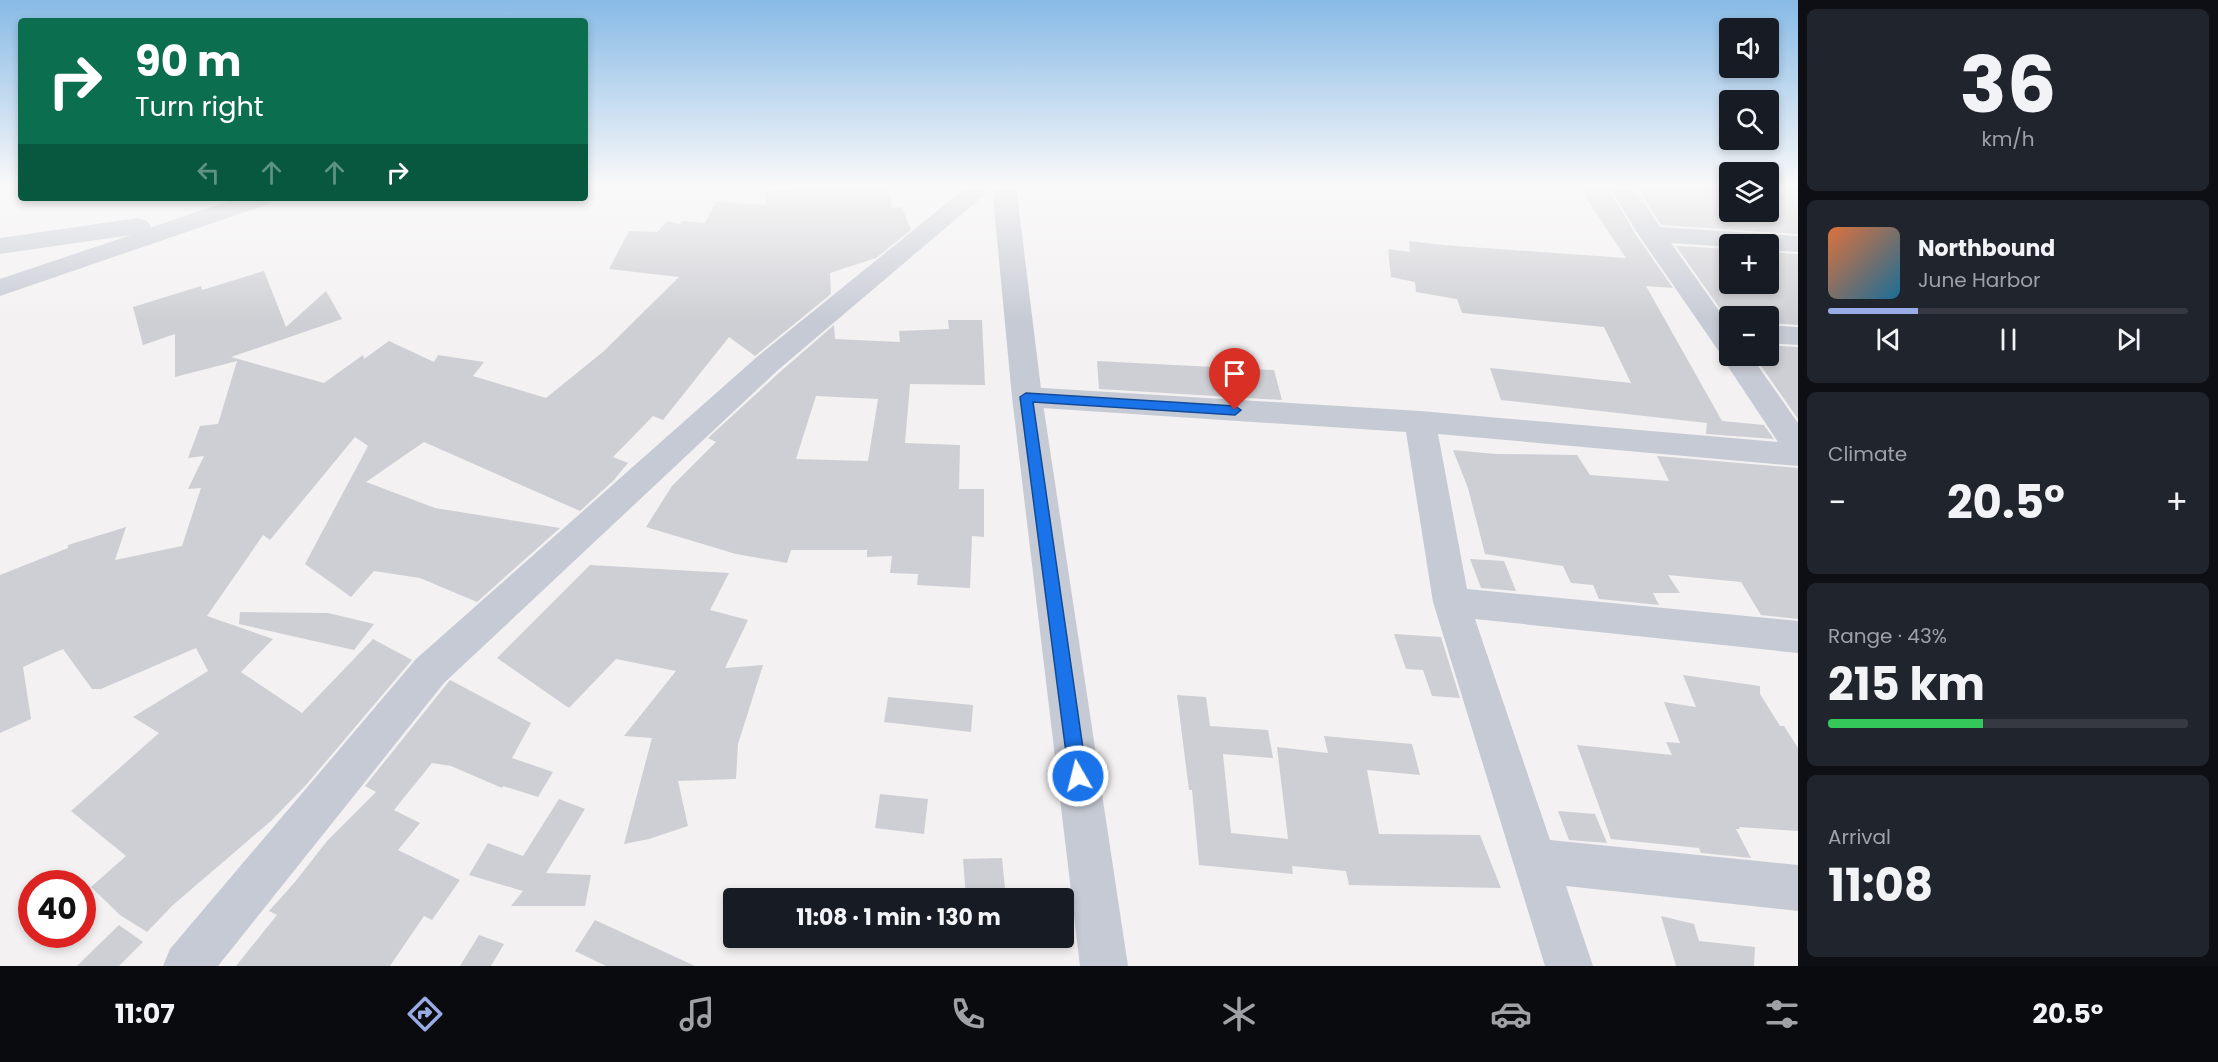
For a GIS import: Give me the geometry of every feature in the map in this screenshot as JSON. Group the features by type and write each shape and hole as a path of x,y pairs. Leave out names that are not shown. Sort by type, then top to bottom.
{"street":[{"path":"0,246 104,231"},
{"path":"0,288 165,231"},
{"path":"188,966 430,671 768,363 927,231"},
{"path":"1009,231 1026,397 1104,966"},
{"path":"1650,231 1719,326"},
{"path":"1652,234 1798,244"},
{"path":"1779,335 1798,336"},
{"path":"1743,366 1798,447"},
{"path":"1026,397 1420,422 1798,454"},
{"path":"1420,422 1451,602 1569,966"},
{"path":"1451,602 1798,637"},
{"path":"1536,861 1798,888"}],"building":[{"path":"629,231 910,231 876,258 830,273 831,294 755,356 729,337 663,420 653,416 613,457 628,463 613,481 580,511 424,442 366,482 435,508 560,528 477,602 420,578 374,571 351,597 305,564 368,446 355,437 270,540 263,535 207,616 273,639 241,672 302,713 373,639 412,660 306,785 271,821 173,905 147,932 120,915 96,892 96,883 126,856 71,811 159,733 133,717 208,671 196,648 101,689 92,689 63,649 23,667 31,719 0,733 0,575 68,548 68,545 126,527 115,560 182,546 201,488 188,489 204,456 188,458 200,426 218,424 237,361 175,377 175,334 143,345 133,307 201,286 202,290 264,271 286,327 326,291 342,319 231,357 324,383 363,355 364,359 389,341 434,362 438,355 484,362 473,376 546,398 604,351 679,277 609,269"},
{"path":"1608,231 1634,231 1673,288 1646,286 1722,421 1764,425 1774,439 1706,434 1707,423 1501,400 1490,368 1631,383 1604,327 1462,313 1457,299 1416,292 1415,282 1391,277 1388,249 1410,252 1409,241 1626,258"},
{"path":"1754,231 1798,231 1798,234"},
{"path":"1676,246 1719,248 1719,294 1779,294 1779,253 1798,254 1798,325 1779,324 1779,306 1719,307"},
{"path":"948,320 982,320 985,385 910,384 905,443 960,445 959,489 984,489 984,537 972,536 970,588 917,585 918,574 890,573 892,556 867,557 867,550 791,550 787,563 736,554 646,527 672,486 716,442 708,438 834,325 835,339 900,342 899,331 949,329","holes":["816,396 878,399 868,461 796,459"]},
{"path":"1779,346 1798,347 1798,419 1761,366 1779,366"},
{"path":"1097,361 1274,370 1282,400 1099,389"},
{"path":"1453,450 1496,454 1577,455 1590,475 1669,481 1657,456 1798,468 1798,619 1761,615 1741,582 1668,575 1680,593 1653,593 1659,605 1599,599 1593,585 1571,583 1563,566 1485,554 1468,488"},
{"path":"1470,559 1504,561 1516,591 1481,588"},
{"path":"590,565 729,573 710,610 748,620 725,668 763,665 738,744 736,779 678,781 688,826 649,839 624,844 652,738 624,736 676,671 616,659 569,708 497,658"},
{"path":"240,612 328,613 374,624 354,650 239,624"},
{"path":"1394,634 1441,637 1460,698 1432,696 1423,670 1406,669"},
{"path":"1683,675 1760,686 1760,694 1780,726 1784,726 1798,748 1798,831 1739,827 1740,829 1736,829 1751,858 1701,853 1699,848 1611,839 1577,745 1672,755 1666,742 1680,743 1664,702 1696,707"},
{"path":"450,680 531,723 512,758 553,772 538,797 503,786 502,788 451,766 432,763 394,810 420,823 398,850 460,880 432,920 424,916 390,966 236,966 277,915 269,911 327,841 376,792 365,786"},
{"path":"1177,695 1206,697 1210,726 1268,730 1273,758 1223,754 1231,833 1288,839 1277,747 1328,753 1324,736 1412,744 1420,775 1367,770 1379,834 1480,835 1501,888 1349,885 1346,871 1292,866 1293,874 1199,865 1192,790 1189,790"},
{"path":"888,697 973,705 971,732 884,722"},
{"path":"880,794 928,799 924,834 875,828"},
{"path":"559,799 585,809 546,873 591,875 585,906 511,906 523,891 469,875 488,843 523,856"},
{"path":"1558,811 1595,814 1607,843 1569,840"},
{"path":"1002,858 1005,888 965,888 963,859"},
{"path":"1661,916 1694,924 1699,941 1755,947 1754,966 1676,966"},
{"path":"595,920 695,966 606,966 575,951"},
{"path":"119,925 143,942 119,966 77,966"},
{"path":"479,935 504,944 491,966 460,966"}],"route":[{"path":"1078,776 1026,397 1235,410"}]}
